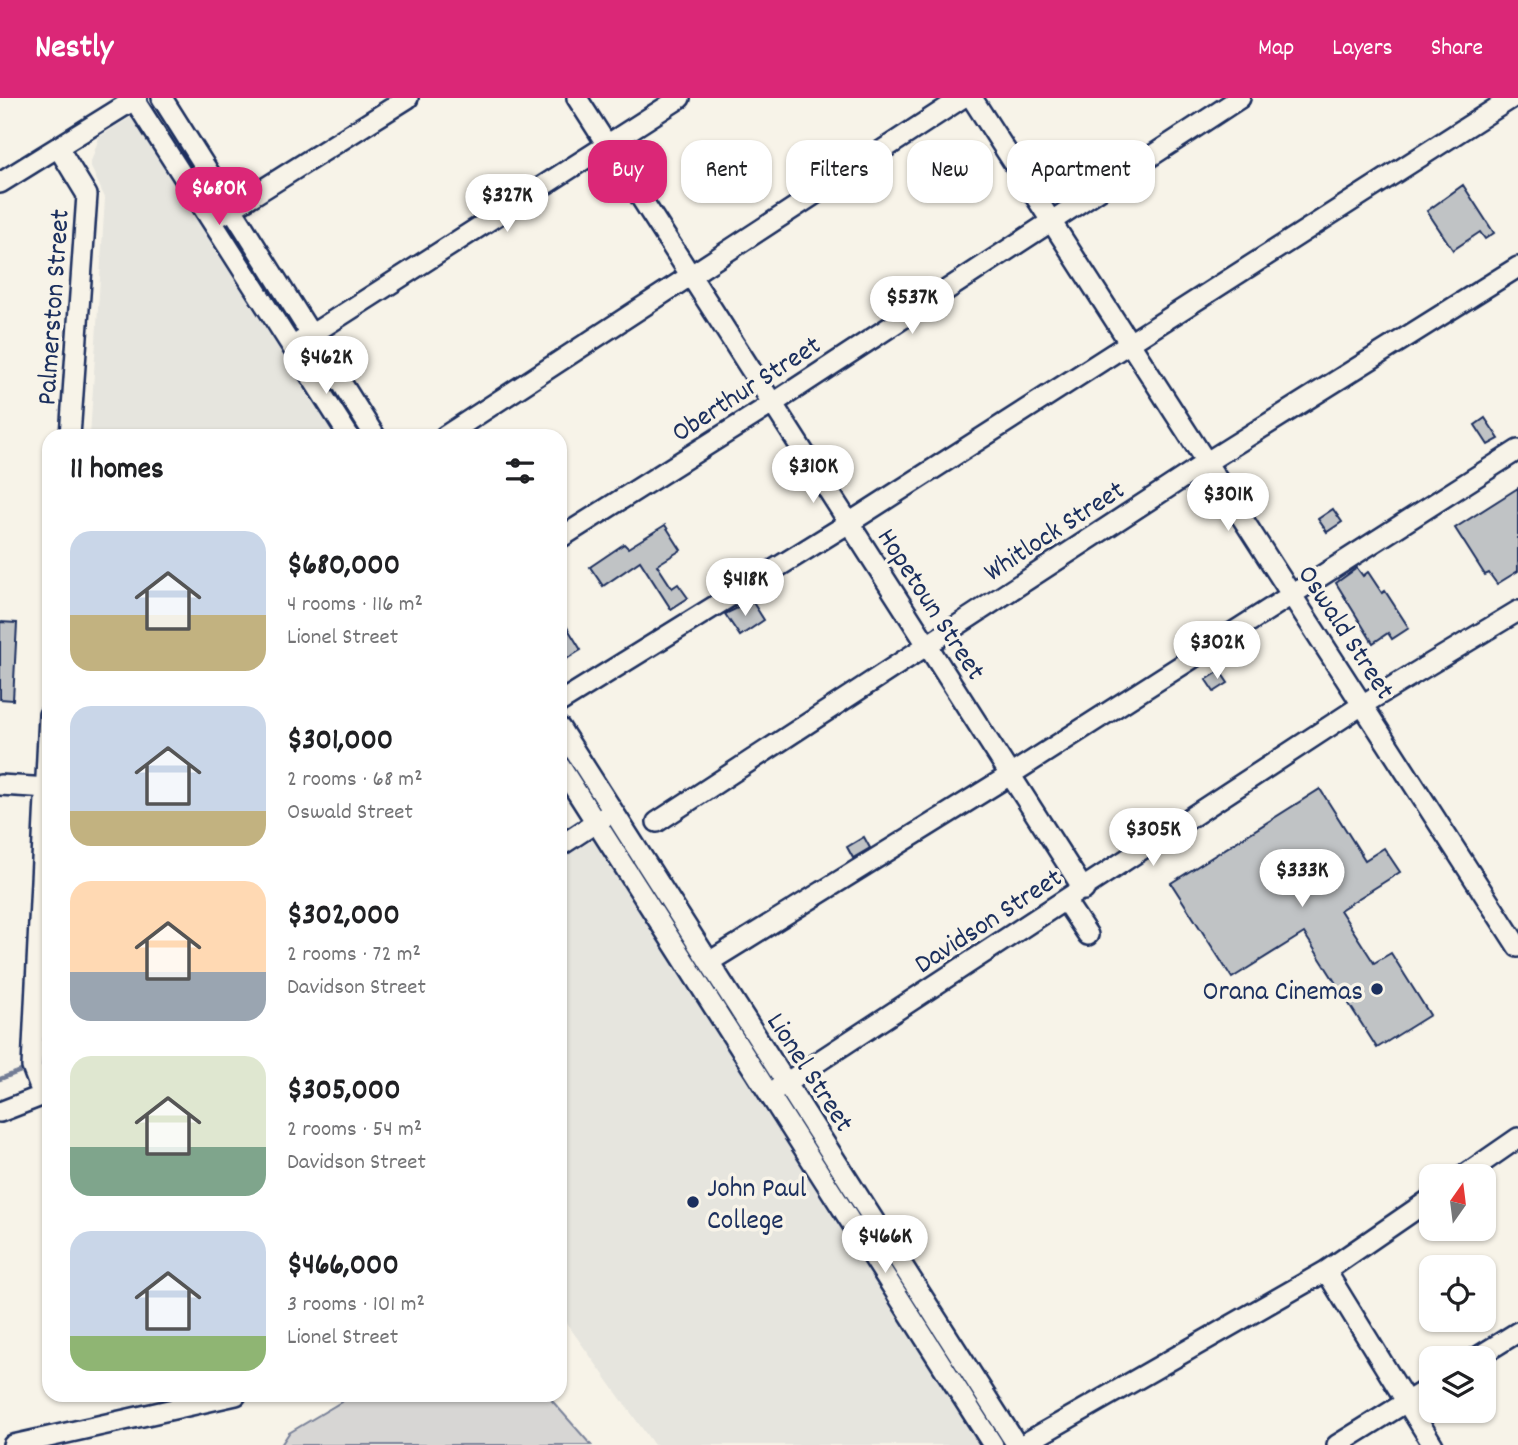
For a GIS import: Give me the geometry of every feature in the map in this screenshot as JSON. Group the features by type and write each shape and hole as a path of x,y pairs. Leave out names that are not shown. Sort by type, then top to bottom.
{"street":[{"path":"162,98 371,429"},
{"path":"212,222 408,98"},
{"name":"Hopetoun Street","path":"576,98 603,140"},
{"path":"616,140 680,98"},
{"path":"456,429 962,98"},
{"name":"Oswald Street","path":"972,98 1518,946"},
{"name":"Oberthur Street","path":"567,534 772,404 1240,98"},
{"path":"567,698 849,523 1129,341 1512,98"},
{"path":"0,183 59,149 135,99 345,429"},
{"name":"Palmerston Street","path":"59,149 87,195 70,429"},
{"path":"292,346 588,158"},
{"name":"Hopetoun Street","path":"644,203 1084,890"},
{"name":"Whitlock Street","path":"657,822 1206,463 1518,267"},
{"path":"709,962 1010,775 1518,450"},
{"name":"Davidson Street","path":"769,1094 1066,902 1362,705 1518,611"},
{"name":"Lionel Street","path":"567,739 1020,1445"},
{"name":"Lionel Street","path":"567,777 993,1445"},
{"path":"0,785 42,788"},
{"path":"567,842 613,811"},
{"path":"42,868 32,1067 42,1087"},
{"path":"1066,902 1088,935"},
{"path":"0,1112 42,1096"},
{"path":"1480,1164 1518,1138"},
{"path":"1020,1445 1326,1271 1419,1207"},
{"path":"1326,1271 1433,1445"},
{"path":"1495,1346 1518,1332"},
{"path":"1337,1445 1419,1394"},
{"path":"13,1445 182,1402"}],"shaded area":[{"path":"131,117 331,429 90,429 105,198 90,165 99,137"},
{"name":"John Paul College","path":"593,840 983,1445 654,1445 567,1324 567,856"},
{"path":"341,1402 553,1402 591,1445 281,1445 289,1433"}],"building":[{"path":"1463,185 1494,233 1485,239 1480,232 1453,250 1427,211"},
{"path":"1485,418 1499,439 1488,445 1475,425"},
{"path":"1518,488 1518,571 1497,584 1489,573 1485,575 1455,528"},
{"path":"1333,509 1342,522 1327,532 1318,519"},
{"path":"665,525 681,550 657,565 672,588 678,584 688,598 671,609 640,561 603,586 590,567 624,544 628,548"},
{"path":"1357,568 1363,576 1368,572 1382,593 1385,591 1409,628 1392,639 1388,633 1373,643 1336,583"},
{"path":"752,601 764,620 740,636 725,614"},
{"path":"0,622 17,623 13,700 0,699"},
{"path":"567,627 581,650 567,659"},
{"path":"1220,671 1228,683 1214,692 1206,680"},
{"path":"1320,789 1365,860 1384,848 1400,872 1340,910 1374,963 1391,953 1430,1015 1377,1048 1304,933 1232,978 1171,883"},
{"path":"864,837 870,848 853,858 847,847"}],"waterway":[{"path":"0,1079 21,1071"}],"place":[{"name":"Orana Cinemas","path":"1377,989"},
{"name":"John Paul College","path":"693,1202"}]}
